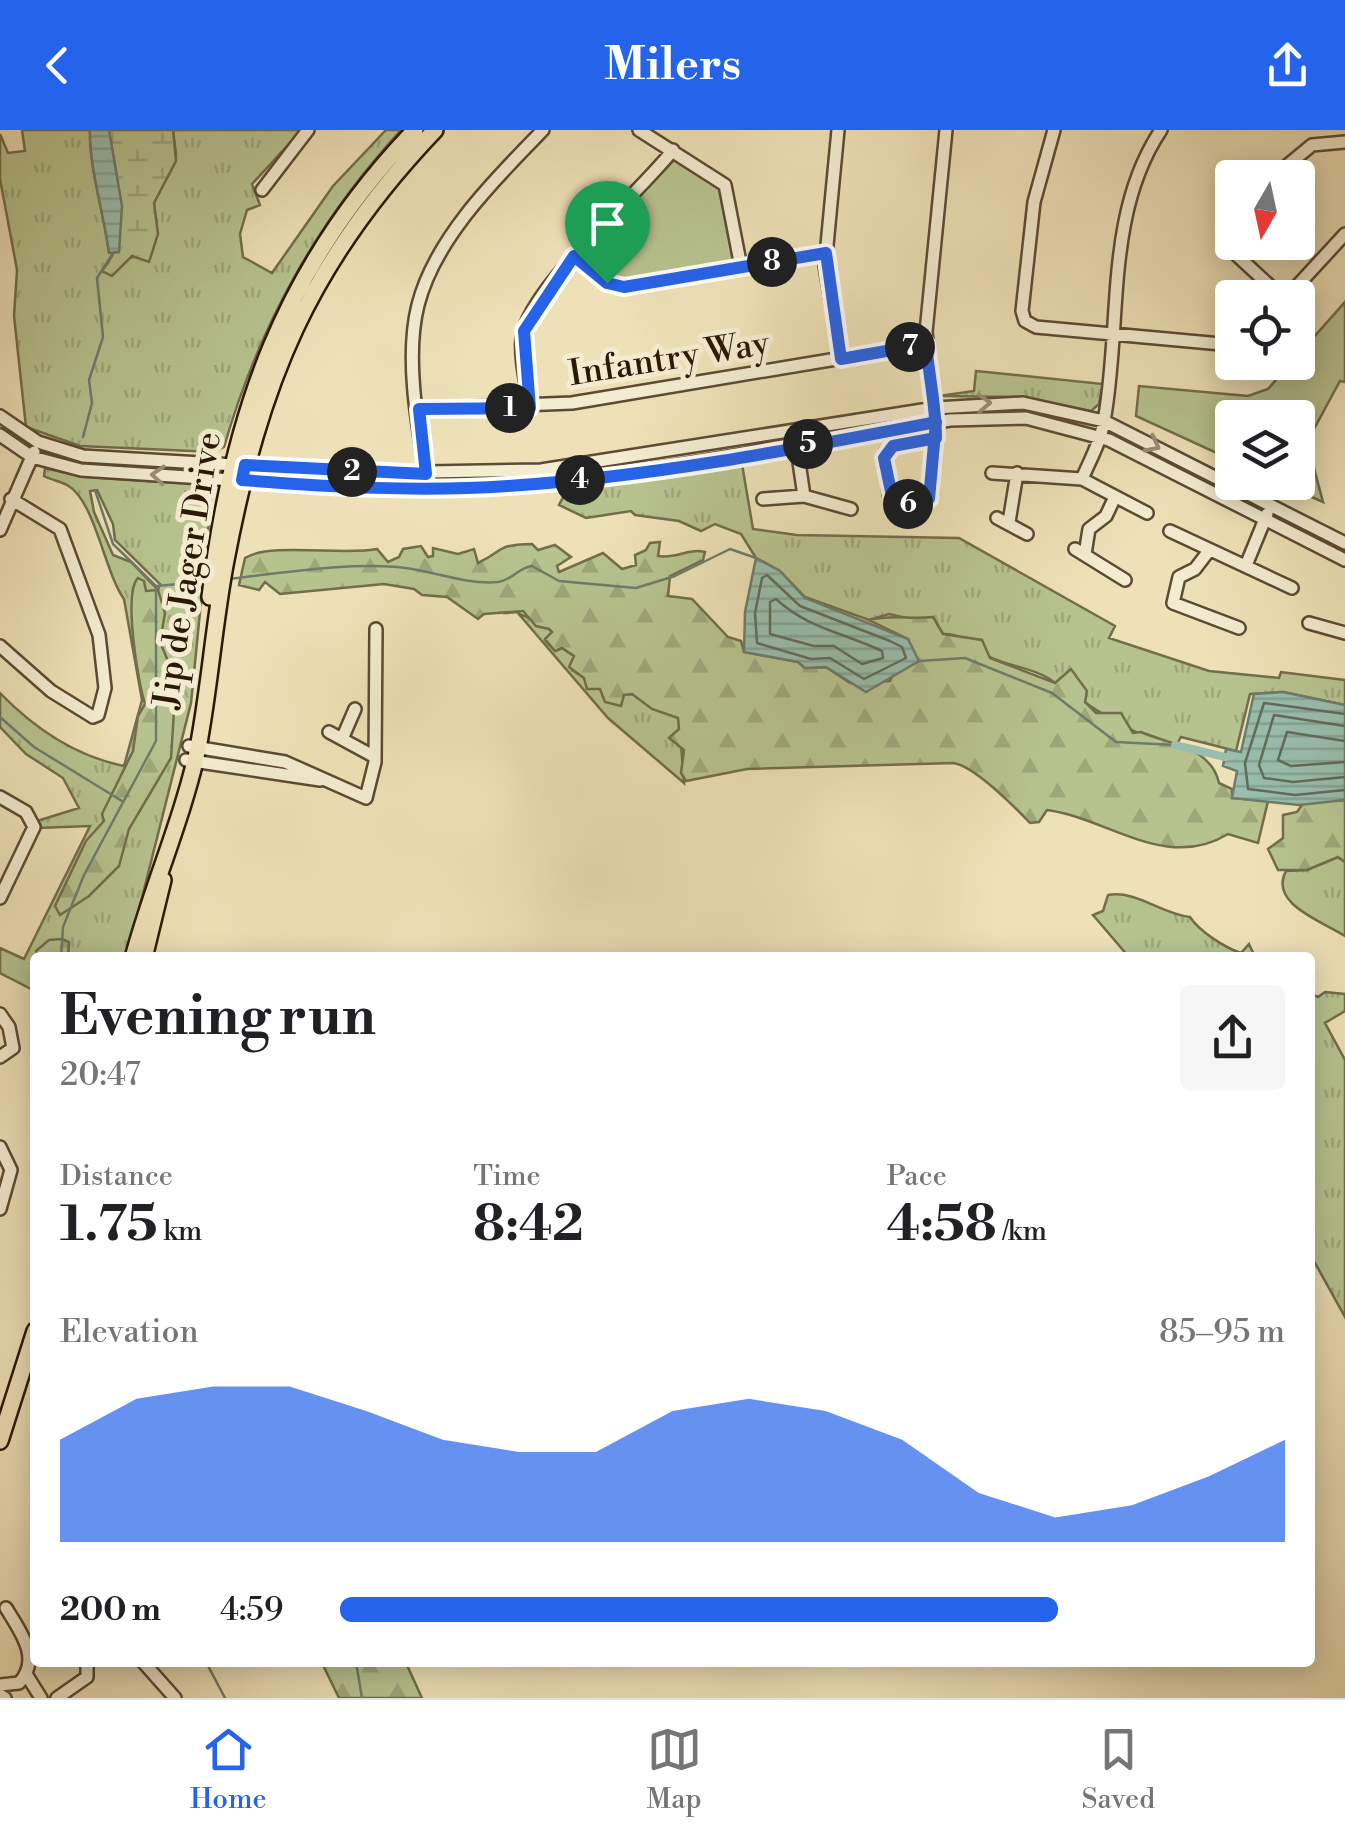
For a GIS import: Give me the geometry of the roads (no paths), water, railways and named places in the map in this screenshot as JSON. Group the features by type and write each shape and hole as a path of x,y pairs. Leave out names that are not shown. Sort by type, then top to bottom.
{"main road":[{"name":"Jip de Jager Drive","path":"195,756 220,561 255,382 296,291 350,206 414,130"},
{"name":"Jip de Jager Drive","path":"236,472 279,360 315,286 376,196 435,130"},
{"name":"Jip de Jager Drive","path":"135,952 195,756 216,631 214,605"},
{"name":"Jip de Jager Drive","path":"146,952 159,904 162,866"},
{"path":"0,1441 30,1347"}],"street":[{"path":"262,190 308,130"},
{"path":"426,474 414,329 428,280 477,202 542,130"},
{"path":"640,130 726,185 741,267"},
{"path":"838,130 826,253 841,359"},
{"path":"936,438 893,446 885,453 889,494 895,503 922,504 929,499 936,438 936,422 926,344 946,130"},
{"path":"1054,130 1034,202 1022,314 1036,327 1215,343"},
{"path":"1082,479 1104,422 1128,202 1143,161 1162,130"},
{"path":"1291,160 1301,151 1324,142 1345,142"},
{"path":"530,408 524,331 574,256 673,150"},
{"path":"1301,280 1345,234"},
{"path":"574,256 619,288 826,253"},
{"path":"1242,260 1264,280"},
{"name":"Infantry Way","path":"419,409 530,408 926,344"},
{"path":"0,435 32,456 72,469 426,474 566,468 935,408 1023,403 1104,422 1345,543"},
{"path":"0,416 38,442 92,457 378,488 520,486 635,474 936,422 1026,418 1100,436 1345,560"},
{"path":"797,446 820,428"},
{"path":"778,434 797,446 804,496"},
{"path":"0,530 6,504 38,442"},
{"path":"992,474 1082,479 1147,513"},
{"path":"1018,474 1003,520 1027,534"},
{"path":"763,499 804,496 851,509"},
{"path":"1114,499 1106,516 1088,529 1080,552 1125,580"},
{"path":"0,646 70,704 103,700 100,634 60,529 6,504"},
{"path":"1247,563 1270,505"},
{"path":"1170,531 1208,552 1247,563 1292,588"},
{"path":"1208,552 1195,568 1179,577 1173,603 1240,628"},
{"path":"1309,622 1345,633"},
{"path":"195,756 284,762 366,798 375,757 376,629"},
{"path":"342,739 356,709"},
{"path":"329,732 375,757"},
{"path":"195,756 329,782"},
{"path":"0,797 26,812 34,827 1,894"},
{"path":"0,1014 10,1026 13,1048 0,1057"},
{"path":"0,1147 11,1170 0,1210"},
{"path":"6,1608 29,1648 26,1674 41,1698"},
{"path":"57,1698 87,1677 88,1667"},
{"path":"147,1667 174,1698"},
{"path":"0,1685 14,1685 26,1674"}],"water":[{"path":"90,130 109,130 122,206 119,252 109,253"},
{"path":"756,558 780,571 805,598 908,639 919,661 866,692 826,667 805,668 798,662 744,652 745,612"},
{"path":"1283,692 1345,705 1345,800 1299,805 1232,798 1237,771 1223,766 1226,749 1241,752 1254,694"}],"waterway":[{"path":"83,437 92,403 89,380 103,337 97,278 114,252"},
{"path":"61,952 63,927 84,875 156,741 156,586 113,544 95,490"},
{"path":"227,579 376,566 498,582 532,566 559,581 636,588 675,576 730,549 756,558"},
{"path":"156,586 204,582"},
{"path":"919,661 965,658 1052,693 1116,742 1175,745"},
{"path":"0,717 34,747 122,801"},
{"path":"1175,745 1225,757"},
{"path":"209,1667 225,1698"},
{"path":"357,1667 362,1698"}]}
